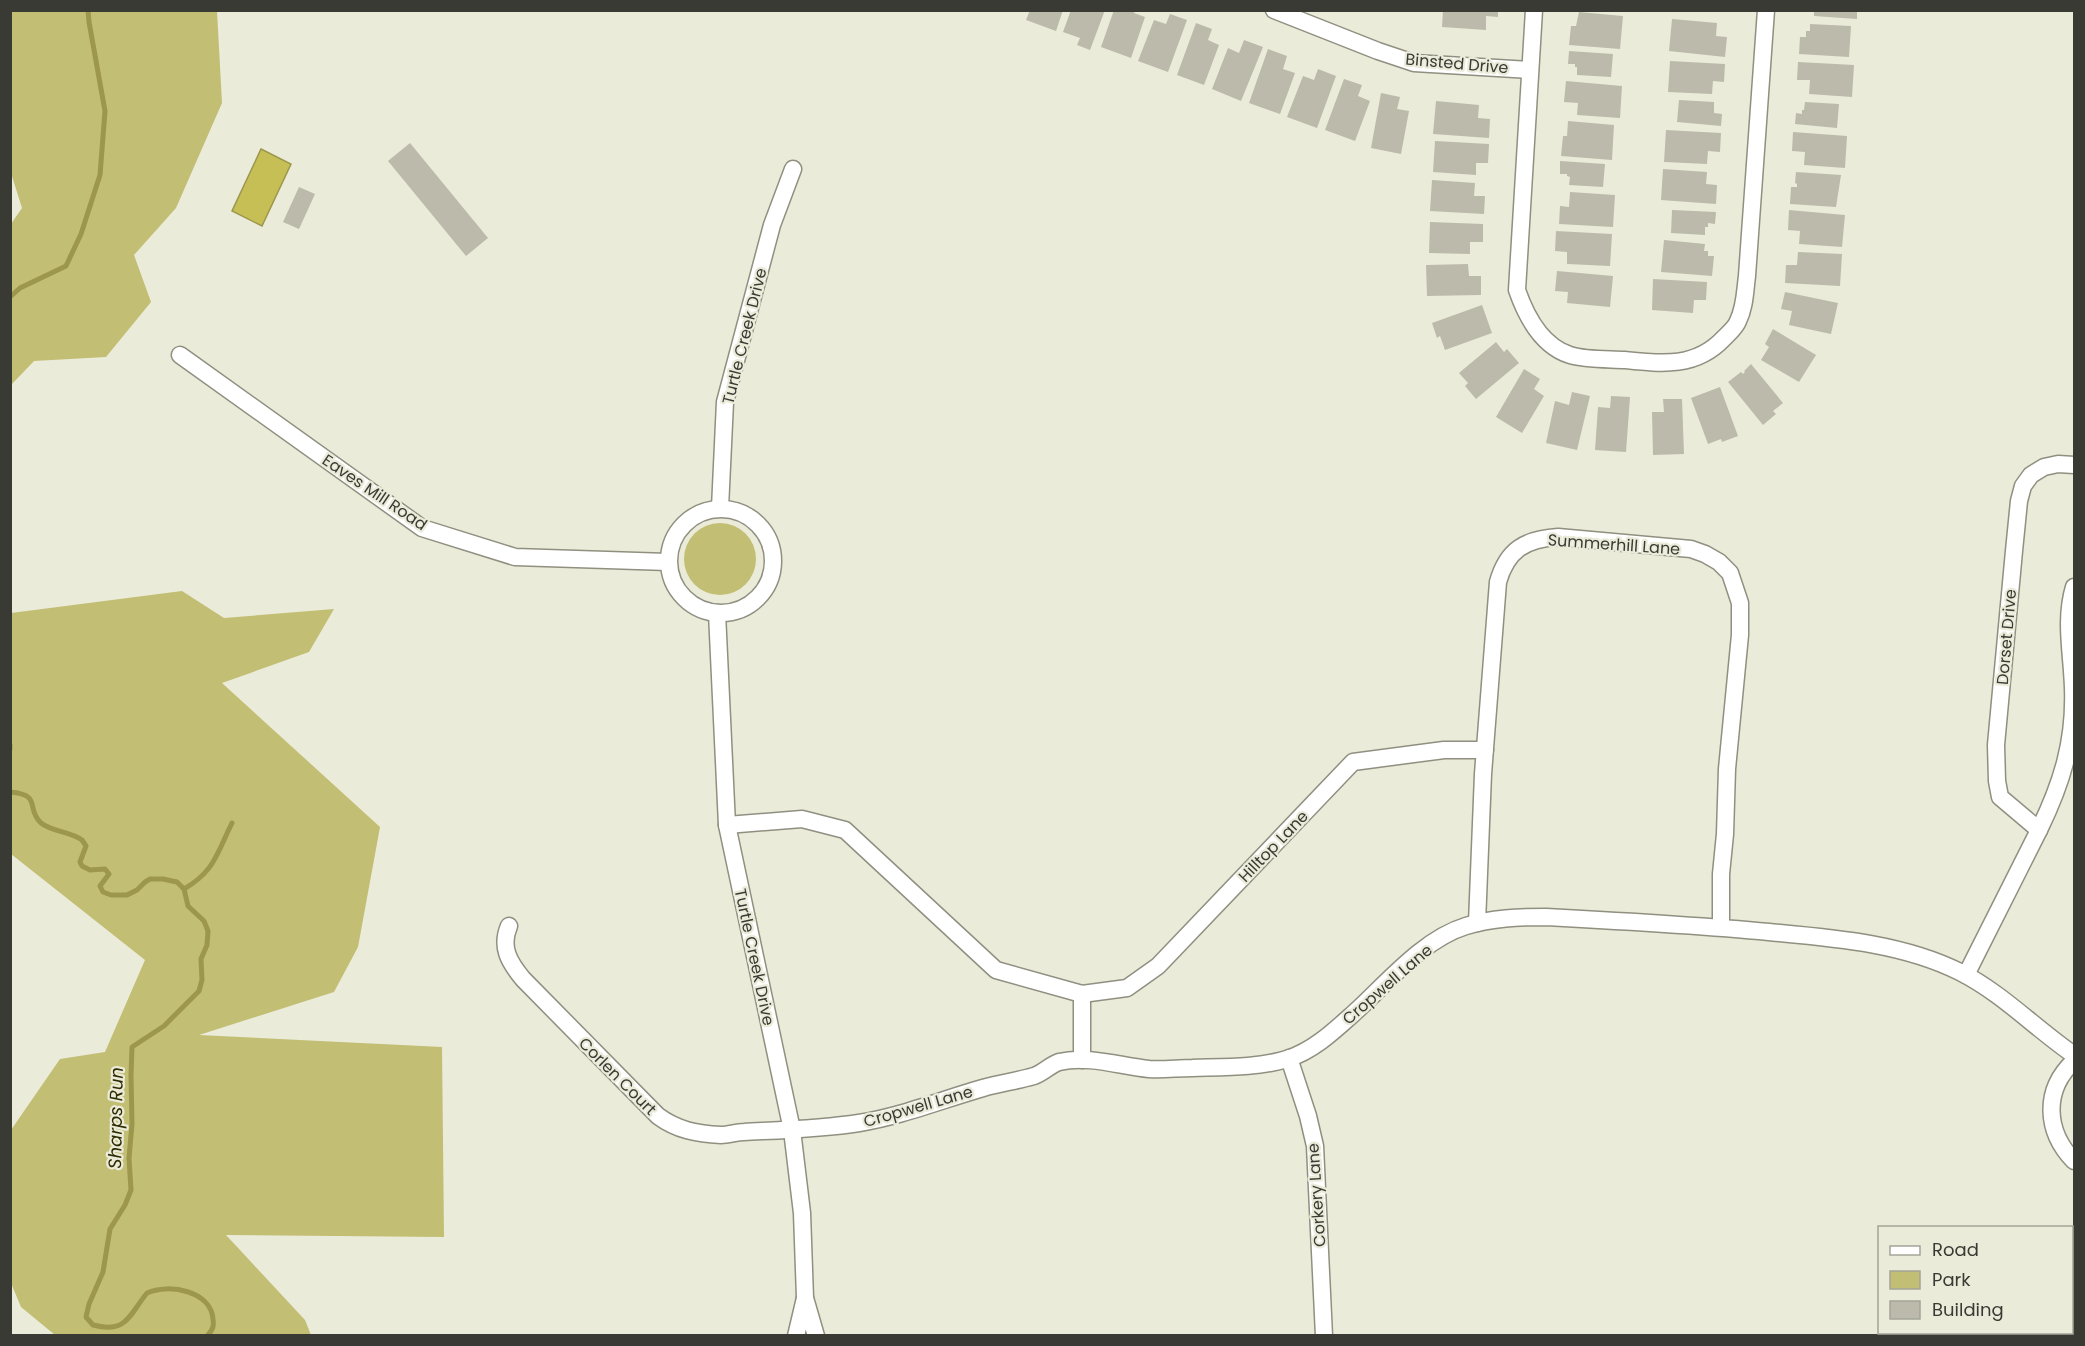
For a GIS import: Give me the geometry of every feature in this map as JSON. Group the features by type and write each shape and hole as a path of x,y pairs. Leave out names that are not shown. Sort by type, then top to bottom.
{"street":[{"path":"1534,10 1517,290 1525,312 1539,332 1556,348 1572,356 1659,363 1687,361 1713,350 1738,323 1744,301 1766,10"},
{"name":"Binsted Drive","path":"1281,12 1414,63 1530,70"},
{"name":"Turtle Creek Drive","path":"720,508 725,402 772,225 793,169"},
{"name":"Eaves Mill Road","path":"180,355 422,528 515,557 668,562"},
{"name":"Dorset Drive","path":"2039,830 2000,797 1997,781 1996,745 2014,551 2019,501 2023,486 2031,475 2044,467 2058,464 2074,465"},
{"path":"720,508 740,511 757,522 769,538 774,557 770,580 758,598 739,610 717,613 698,608 683,597 672,581 668,562 675,535 694,515 720,508"},
{"name":"Summerhill Lane","path":"1477,923 1479,839 1498,582 1508,559 1517,549 1543,538 1558,537 1691,549 1719,562 1730,573 1736,587 1740,603 1740,635 1727,769 1721,873 1721,927"},
{"path":"1966,975 2061,782 2071,735 2073,687 2068,628 2074,587"},
{"name":"Turtle Creek Drive","path":"717,613 727,825 792,1130 802,1213 805,1298 816,1335"},
{"name":"Hilltop Lane","path":"727,825 802,819 845,830 996,970 1082,994 1127,988 1158,966 1353,762 1444,750 1485,750"},
{"name":"Cropwell Lane","path":"792,1130 858,1123 899,1115 1007,1081 1036,1076 1057,1062 1082,1060 1152,1069 1264,1064 1289,1058 1314,1046 1336,1029 1418,953 1464,926 1519,917 1721,927 1865,943 1937,962 1966,975 2000,997 2074,1055"},
{"name":"Corlen Court","path":"509,926 505,936 505,947 508,958 523,979 647,1106 669,1125 695,1133 719,1135 792,1130"},
{"path":"1082,994 1082,1060"},
{"name":"Corkery Lane","path":"1289,1058 1315,1146 1324,1335"},
{"path":"2074,1061 2060,1076 2053,1096 2052,1110 2057,1137 2064,1150 2074,1161"},
{"name":"Turtle Creek Drive","path":"796,1335 805,1298"}],"green space":[{"path":"11,10 217,11 222,103 176,208 134,255 151,302 106,357 34,361 11,385 11,224 22,208 11,173"},
{"path":"720,523 740,529 750,539 756,559 750,579 740,589 720,595 700,589 690,579 684,559 690,539 700,529"},
{"path":"182,591 224,618 334,609 309,652 222,683 380,827 358,947 334,992 199,1035 442,1047 444,1237 226,1235 305,1320 311,1335 55,1335 21,1307 11,1283 11,1130 60,1059 105,1052 145,960 11,854 11,613"}],"shaded area":[{"path":"261,149 291,164 262,226 232,211"}],"building":[{"path":"1030,10 1063,10 1056,31 1026,20"},
{"path":"1071,10 1105,10 1090,50 1077,45 1080,38 1063,32"},
{"path":"1114,10 1135,10 1134,13 1145,17 1131,58 1101,47"},
{"path":"1443,10 1498,10 1498,17 1486,16 1486,30 1442,27"},
{"path":"1814,10 1857,10 1857,19 1814,16"},
{"path":"1579,12 1623,16 1620,49 1569,45 1571,26 1576,26"},
{"path":"1170,14 1187,20 1168,72 1138,61 1154,20 1166,24"},
{"path":"1672,19 1717,23 1716,36 1727,37 1725,57 1669,51"},
{"path":"1196,23 1212,29 1208,40 1219,45 1204,85 1177,75"},
{"path":"1810,24 1851,26 1849,57 1799,54 1800,37 1806,37 1806,31 1810,31"},
{"path":"1244,40 1263,47 1241,101 1212,89 1228,48 1239,53"},
{"path":"1268,49 1287,56 1283,69 1295,73 1280,114 1249,103"},
{"path":"1569,51 1613,54 1611,77 1577,75 1575,64 1568,64"},
{"path":"1670,61 1725,64 1724,82 1713,81 1712,94 1668,92"},
{"path":"1798,62 1854,65 1852,97 1809,94 1810,80 1797,80"},
{"path":"1318,69 1336,76 1317,128 1287,117 1303,76 1314,80"},
{"path":"1344,79 1362,85 1358,96 1370,101 1355,141 1325,130"},
{"path":"1566,81 1622,86 1620,118 1577,115 1578,103 1564,102"},
{"path":"1381,93 1400,97 1397,109 1409,111 1401,154 1371,148"},
{"path":"1679,100 1714,102 1714,113 1722,114 1721,126 1677,122"},
{"path":"1436,101 1479,105 1478,118 1490,119 1489,138 1433,134"},
{"path":"1805,102 1839,104 1837,128 1795,124 1796,113 1802,114"},
{"path":"1568,121 1614,125 1612,160 1561,156 1563,136 1567,136"},
{"path":"1666,130 1721,133 1720,152 1708,151 1707,164 1664,162"},
{"path":"1793,132 1847,136 1845,168 1804,165 1805,152 1792,151"},
{"path":"1435,141 1489,144 1488,163 1476,163 1476,175 1433,172"},
{"path":"410,143 488,238 466,256 388,161"},
{"path":"1560,161 1605,164 1603,187 1569,185 1570,177 1567,174 1560,174"},
{"path":"1663,169 1707,172 1706,184 1717,185 1716,204 1661,200"},
{"path":"1796,172 1841,175 1836,207 1790,204 1791,187 1797,187"},
{"path":"1432,180 1475,183 1474,196 1485,196 1484,214 1430,211"},
{"path":"299,187 315,194 299,229 283,222"},
{"path":"1570,192 1615,195 1613,227 1559,224 1560,206 1569,207"},
{"path":"1672,210 1716,212 1715,224 1708,223 1708,227 1705,227 1705,235 1671,233"},
{"path":"1789,210 1845,215 1842,247 1799,244 1800,231 1788,230"},
{"path":"1430,222 1483,224 1483,242 1470,242 1470,254 1429,253"},
{"path":"1556,231 1612,234 1610,266 1567,264 1567,252 1555,251"},
{"path":"1664,240 1705,244 1704,251 1708,251 1708,256 1714,256 1712,276 1661,272"},
{"path":"1798,252 1842,254 1840,286 1785,283 1786,265 1797,265"},
{"path":"1468,264 1469,276 1481,276 1481,295 1427,296 1426,265"},
{"path":"1557,271 1613,276 1610,307 1567,303 1568,292 1555,291"},
{"path":"1653,279 1707,282 1706,300 1694,300 1693,313 1652,310"},
{"path":"1785,292 1838,303 1831,334 1789,325 1792,311 1781,309"},
{"path":"1482,305 1492,333 1445,350 1440,336 1437,338 1432,323"},
{"path":"1773,329 1816,355 1799,382 1761,360 1769,347 1765,344"},
{"path":"1496,342 1504,352 1507,349 1519,363 1476,399 1465,386 1468,383 1459,373"},
{"path":"1751,364 1783,403 1773,411 1776,414 1763,425 1728,382 1741,372 1743,374"},
{"path":"1524,369 1540,379 1534,389 1544,396 1522,433 1496,417"},
{"path":"1720,387 1738,436 1708,444 1691,398"},
{"path":"1572,392 1590,396 1577,450 1546,443 1555,401 1569,405"},
{"path":"1611,396 1630,397 1626,452 1595,450 1598,407 1610,408"},
{"path":"1663,399 1682,399 1684,454 1653,455 1652,412 1664,412"}],"waterway":[{"name":"Sharps Run","path":"10,297 20,288 66,266 81,234 100,175 105,111 88,10"},
{"name":"Sharps Run","path":"10,792 27,796 41,823 82,840 86,846 80,862 82,866 90,870 105,869 109,874 100,886 103,892 111,895 127,895 150,879 177,882 184,889 188,906 204,921 208,931 207,945 201,959 202,980 199,991 164,1026 132,1047 132,1124 129,1158 131,1190 125,1205 110,1229 103,1272 86,1317 93,1325 104,1327 120,1325 126,1321 147,1293 177,1289 197,1296 210,1309 213,1326 207,1336"},
{"path":"184,889 209,868 232,823"}]}
